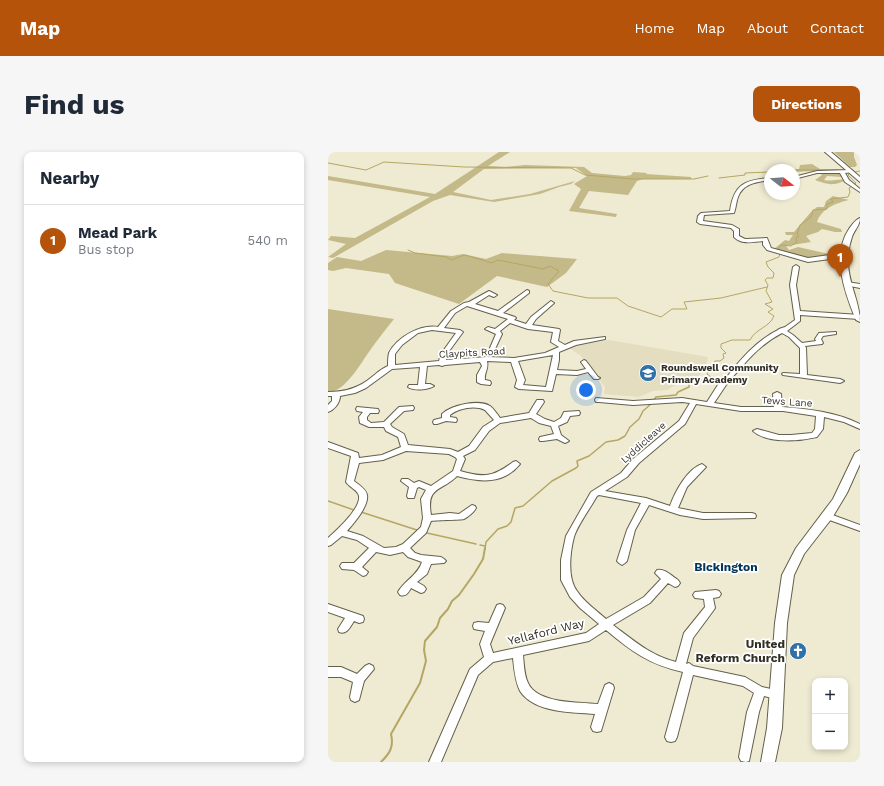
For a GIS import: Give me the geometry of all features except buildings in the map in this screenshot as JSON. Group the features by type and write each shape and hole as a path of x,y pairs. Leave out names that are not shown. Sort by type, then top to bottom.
{"main road":[{"path":"828,152 857,175"},
{"path":"859,319 847,284 845,257 847,241 860,220"},
{"path":"768,762 772,749 783,605 788,575 796,556 809,537 828,516 840,497 859,459"}],"street":[{"path":"800,176 817,172 842,172 857,175"},
{"path":"842,172 851,184 858,189"},
{"path":"764,180 751,181 737,191 734,197 732,212 703,214 700,221 702,223 736,228 736,238 743,240 766,239 767,248 782,254 808,260 837,256 845,257"},
{"path":"710,404 711,400 726,381 750,354 766,339 797,322 798,313 793,285 796,266"},
{"path":"847,284 860,286"},
{"path":"499,313 527,292"},
{"path":"440,329 456,310 463,305 470,304 489,293 494,295"},
{"path":"528,327 533,318 551,303"},
{"path":"470,304 513,318 496,331"},
{"path":"798,313 859,319"},
{"path":"510,321 528,327 557,330 554,342 564,347"},
{"path":"328,410 336,401 332,394 348,393 369,384 382,370 391,366 392,354 404,340 423,329 440,329 460,332 444,354 442,364"},
{"path":"488,329 496,331 499,334 493,348"},
{"path":"781,330 791,336 804,351 803,377"},
{"path":"800,345 823,342 818,339 819,336 831,332"},
{"name":"Claypits Road","path":"391,366 442,364 483,360 514,360 556,352 574,343 603,338"},
{"path":"514,360 521,380 519,387 549,389 554,372 556,352"},
{"path":"483,360 485,366 481,376 481,382 487,383"},
{"path":"584,362 596,378"},
{"path":"421,387 424,365"},
{"path":"554,372 577,373 590,370"},
{"path":"785,374 840,382"},
{"path":"412,387 430,386"},
{"path":"777,394 778,409"},
{"name":"Tews Lane","path":"599,400 611,404 671,400 741,409 778,409 820,414 846,420 860,427"},
{"path":"532,415 540,402"},
{"name":"Lyddicleave","path":"694,402 682,422 636,461 624,475 594,494 570,536 566,560 566,580 573,594 583,605 632,646 648,656 666,664 744,682 760,691 776,694"},
{"path":"436,422 449,420 446,414 454,409 480,405 488,408 498,421"},
{"path":"368,410 362,421 365,424 375,426 386,424 399,407 410,408"},
{"path":"554,425 566,418 564,412 576,413"},
{"path":"757,431 770,437 782,439 814,435 819,429 820,414"},
{"path":"458,455 472,448 486,429 498,421 532,415 542,421 554,425 561,438 543,439"},
{"path":"386,424 390,429 402,436 405,448"},
{"path":"328,445 351,452 355,455 350,482 362,493 362,504 340,532 328,543"},
{"path":"340,532 358,537 375,548 390,552 405,548 412,543 426,527 428,518 425,501 432,489 445,482 456,473 461,459 458,455 450,452 405,448 383,457 355,461"},
{"path":"456,473 479,480 491,479 510,474 516,464"},
{"path":"673,509 680,490 686,481 702,466"},
{"path":"411,496 409,484 419,484 432,489"},
{"path":"598,491 605,494 646,501 680,512 703,516 752,516"},
{"path":"622,561 631,530 646,501"},
{"path":"428,518 450,516 461,521 472,508"},
{"path":"828,516 860,528"},
{"path":"345,566 359,569 375,548"},
{"path":"405,548 411,555 428,560 441,561"},
{"path":"403,592 410,583 424,571 428,560"},
{"name":"Yellaford Way","path":"490,658 589,637 606,624 647,600 667,578"},
{"path":"410,583 421,588"},
{"path":"671,737 684,668 688,636 710,608 707,595"},
{"path":"328,608 355,617 342,629"},
{"path":"435,762 470,678 474,672 490,658 485,644 500,608"},
{"path":"478,626 491,628"},
{"path":"517,653 524,687 531,697 549,704 602,709"},
{"path":"355,697 359,679 369,669"},
{"path":"328,672 338,670 344,672 350,677 359,679"},
{"path":"597,727 609,688"},
{"path":"745,757 753,712 760,691"}],"shaded area":[{"path":"499,152 510,152 488,166 505,167 525,165 584,167 592,173 625,176 631,175 633,172 691,177 691,179 643,179 637,181 628,195 589,191 579,208 617,214 616,217 569,211 581,189 574,184 587,176 576,168 484,169 453,192 491,200 530,194 575,181 571,184 540,194 494,202 450,195 433,201 333,258 328,257 346,244 328,240 331,236 355,238 430,197 328,180 328,176 435,194"},
{"path":"834,152 854,152 857,165 855,167 850,167"},
{"path":"812,164 820,169 844,170 842,177 827,176 824,180 847,180 834,184 828,184 815,180 822,175 819,170 800,172 800,165"},
{"path":"833,196 849,200 825,210 817,222 841,229 842,232 822,229 806,236 811,242 786,246 789,250 798,247 829,254 832,249 844,250 843,254 806,259 774,249 785,240 789,241 793,235 786,235 785,232 794,232 810,213 817,207 824,207 826,201"},
{"path":"386,250 452,256 463,254 486,259 502,253 577,259 566,273 547,287 497,276 459,304 395,283 389,274 346,268 333,271 328,270 328,263 337,257 361,261"},
{"path":"328,309 394,319 347,382 334,391 328,392"},
{"name":"Roundswell Community Primary Academy","path":"609,340 708,357 705,368 697,378 685,380 667,390 653,391 639,397 604,394 605,387 602,383 580,355 569,348 577,345"}],"waterway":[{"path":"328,163 366,170 384,162 464,167 571,168 585,175 633,179 694,179 708,176"},
{"path":"800,170 838,170"},
{"path":"855,172 860,171"},
{"path":"719,178 745,175 745,173 764,172"},
{"path":"689,383 711,377 707,374 715,361 720,361 724,358 723,354 726,353 721,348 721,344 732,340 750,340 772,320 774,316 768,312 773,309 765,304 772,302 766,291 768,285 765,280 767,278 773,278 774,273 768,267 766,262 779,257 781,251 777,250 781,245 791,246 797,242 796,238 799,236 797,234 800,225 811,217 813,210 827,209 827,204 833,202 831,199 848,197 850,192 849,188 856,183 848,175 849,174"},
{"path":"408,250 415,253 447,257 451,260 465,255 492,263 498,260 543,269 550,266 559,271 548,284 553,291 588,298 617,298 628,306 661,317 672,309 687,309 684,302 721,298 767,287"},
{"path":"689,383 693,382"},
{"path":"653,401 656,397 676,395 678,392 689,387 689,383"},
{"path":"485,549 486,542 498,529 507,526 511,522 515,508 523,506 552,481 576,468 578,466 577,461 589,456 606,442 618,440 625,436 630,427 639,419 643,411 651,404"},
{"path":"328,501 354,510"},
{"path":"361,512 420,531"},
{"path":"427,533 476,544"},
{"path":"480,545 485,546"},
{"path":"381,762 387,756 392,746 391,734 420,683 426,661 424,650 425,641 437,627 440,618 448,609 452,601 459,595 474,574 483,559 485,548"}],"place":[{"name":"Mead Park","path":"840,277"},
{"name":"Roundswell Community Primary Academy","path":"648,373"},
{"name":"United Reform Church","path":"798,651"}],"district":[{"name":"Bickington","path":"726,567"}]}
